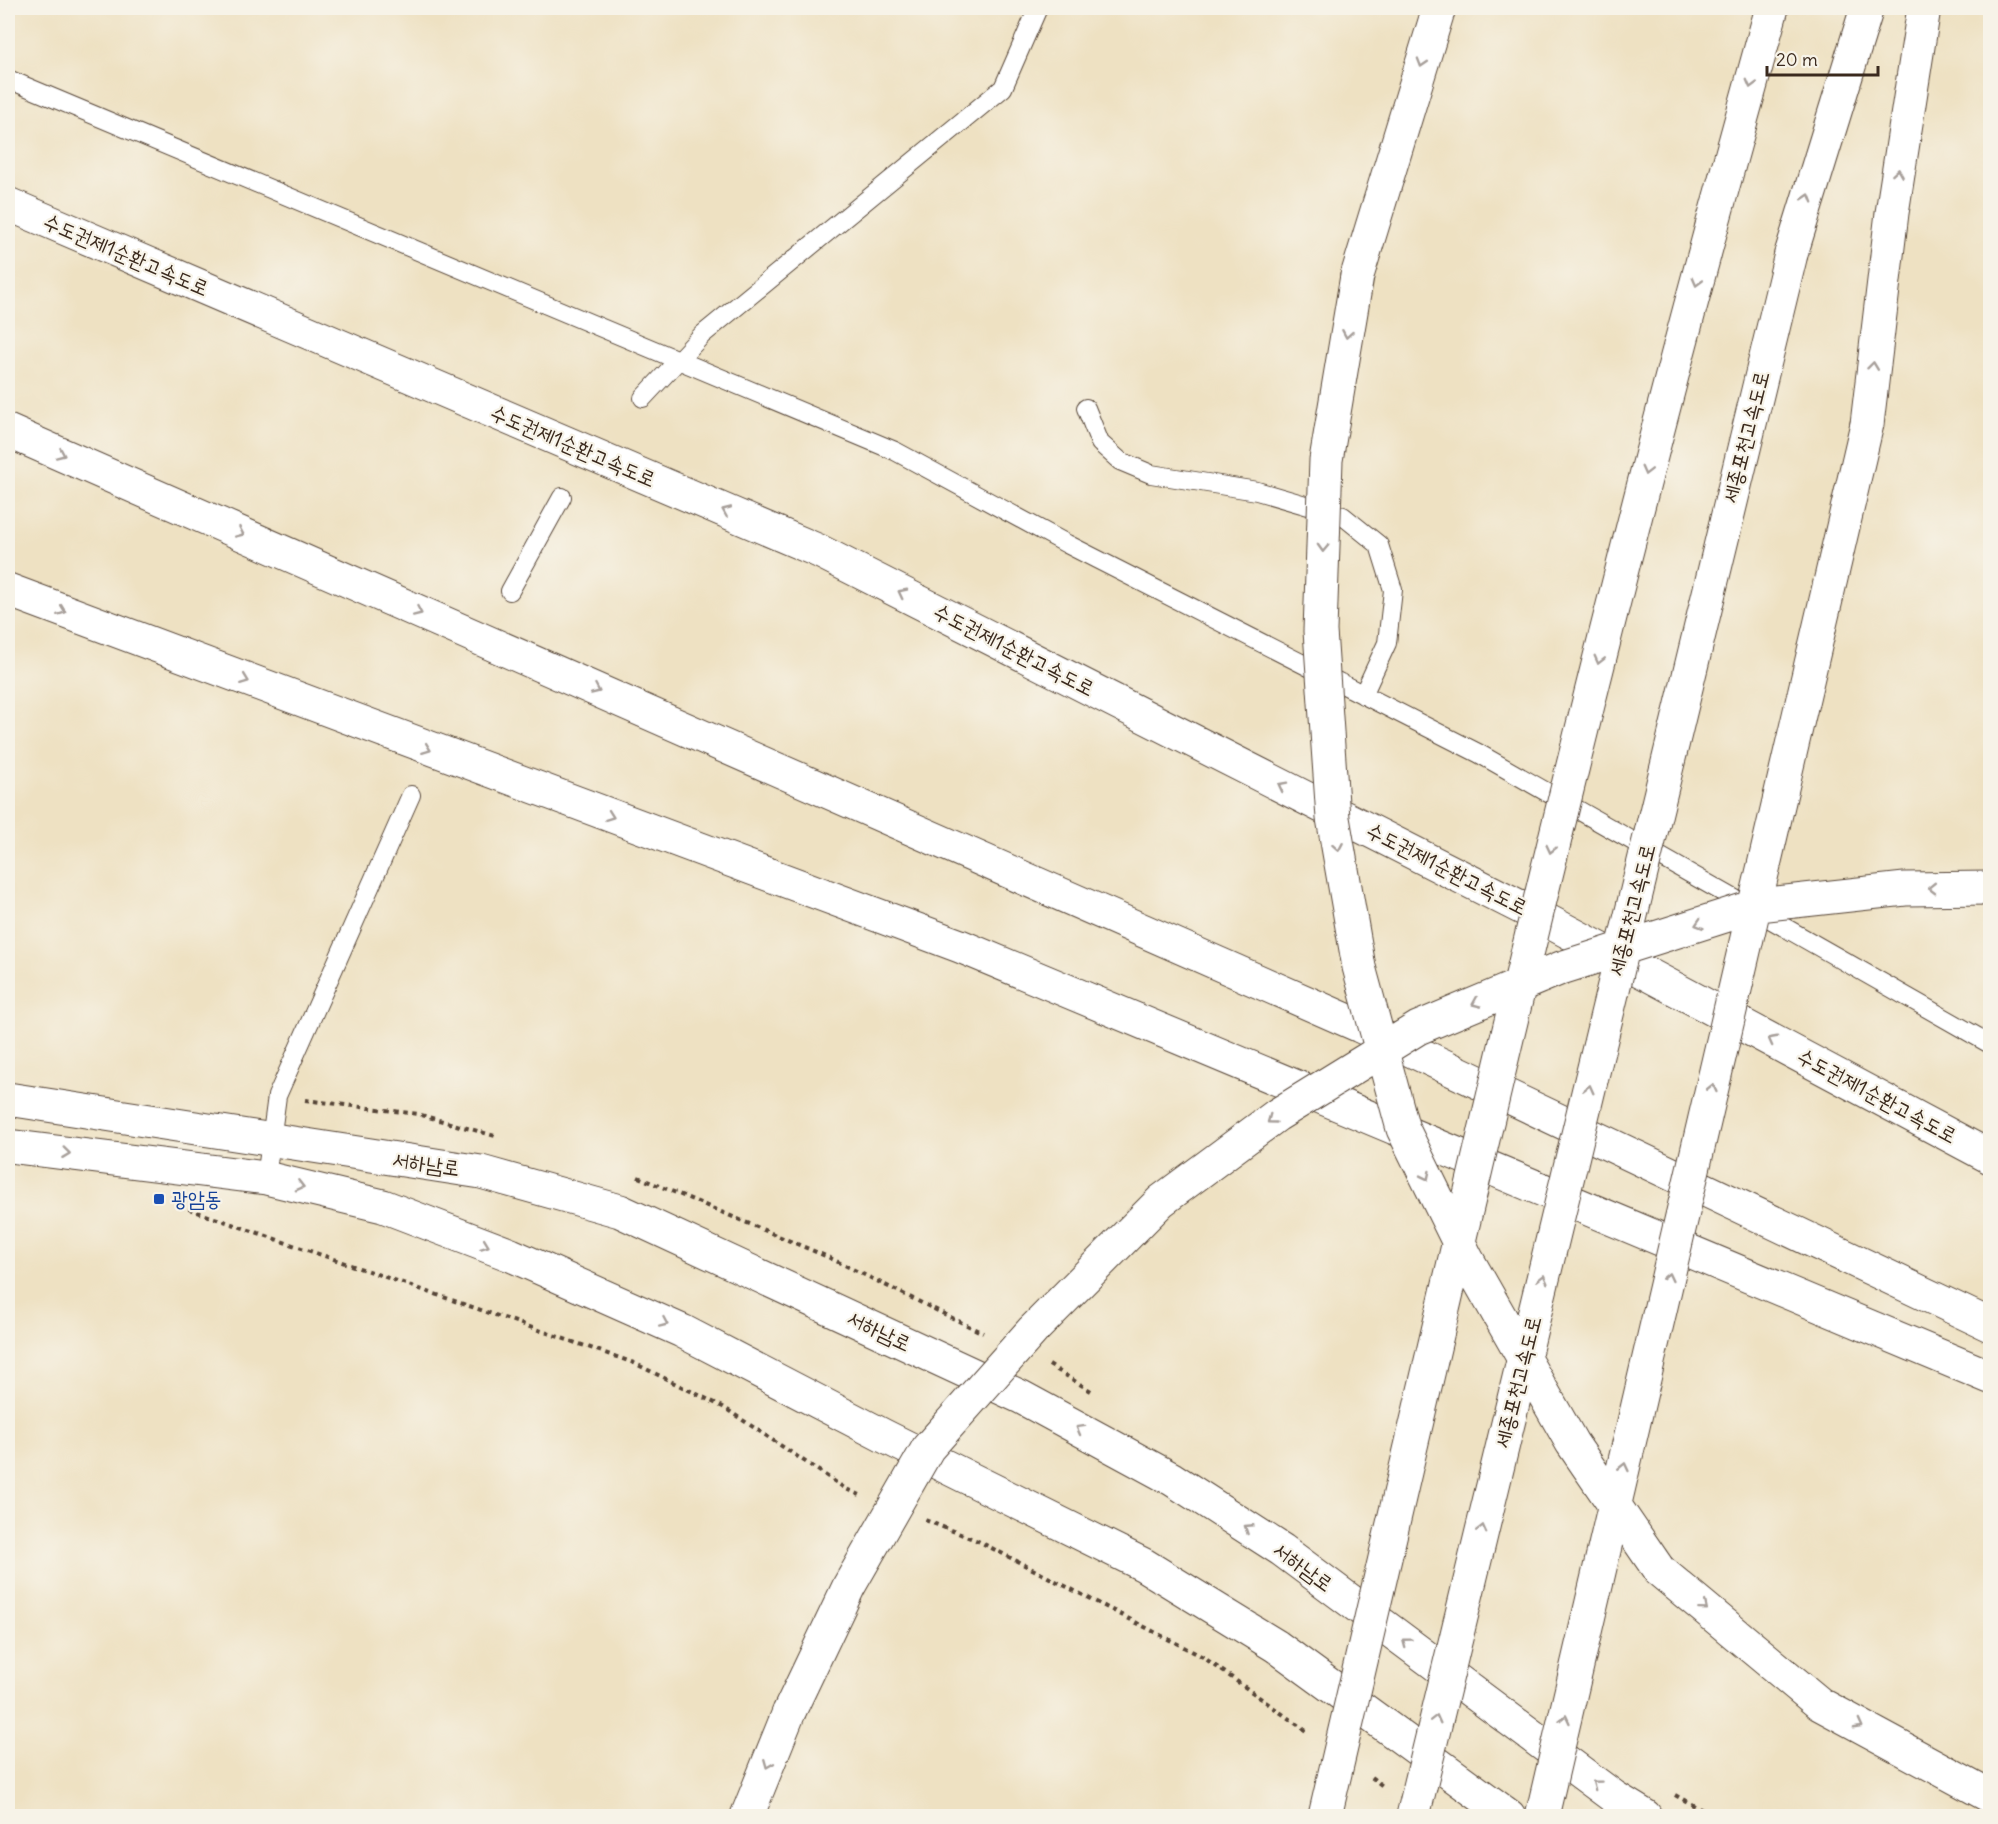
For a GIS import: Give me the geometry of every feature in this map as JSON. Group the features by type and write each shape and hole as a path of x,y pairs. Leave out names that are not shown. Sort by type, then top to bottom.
{"main road":[{"path":"1439,8 1357,276 1326,460 1320,631 1332,818 1359,967 1403,1128 1467,1259 1572,1443 1659,1570 1820,1704 1990,1796"},
{"path":"1325,1816 1555,834 1654,440 1772,8"},
{"name":"세종포천고속도로","path":"1413,1816 1791,254 1867,8"},
{"path":"1542,1816 1867,424 1892,213 1924,8"},
{"name":"수도권제1순환고속도로","path":"8,204 819,551 1548,921 1990,1157"},
{"path":"8,431 1360,1026 1990,1325"},
{"path":"8,590 960,946 1990,1377"},
{"path":"747,1816 789,1712 849,1586 928,1448 1033,1330 1161,1200 1277,1115 1418,1028 1583,961 1759,904 1905,889 1990,888"},
{"name":"서하남로","path":"8,1099 271,1142 481,1172 620,1211 1021,1397 1172,1479 1282,1550 1605,1790 1645,1816"},
{"path":"8,1146 266,1178 383,1206 522,1260 682,1331 895,1441 1144,1565 1276,1646 1509,1816"}],"lane":[{"path":"643,398 702,335 1003,88 1038,8"},
{"path":"8,79 895,451 1067,544 1478,753 1990,1044"},
{"path":"1086,408 1100,443 1120,460 1152,474 1257,491 1343,516 1379,545 1393,590 1387,643 1363,694"},
{"path":"510,591 562,497"},
{"path":"266,1178 277,1096 411,795"}],"path":[{"path":"170,1203 634,1363 723,1407 846,1490 868,1498"},
{"path":"923,1520 978,1541 1203,1657 1310,1733"},
{"path":"1368,1775 1387,1789"}],"place":[{"name":"광암동","path":"159,1199"}]}
